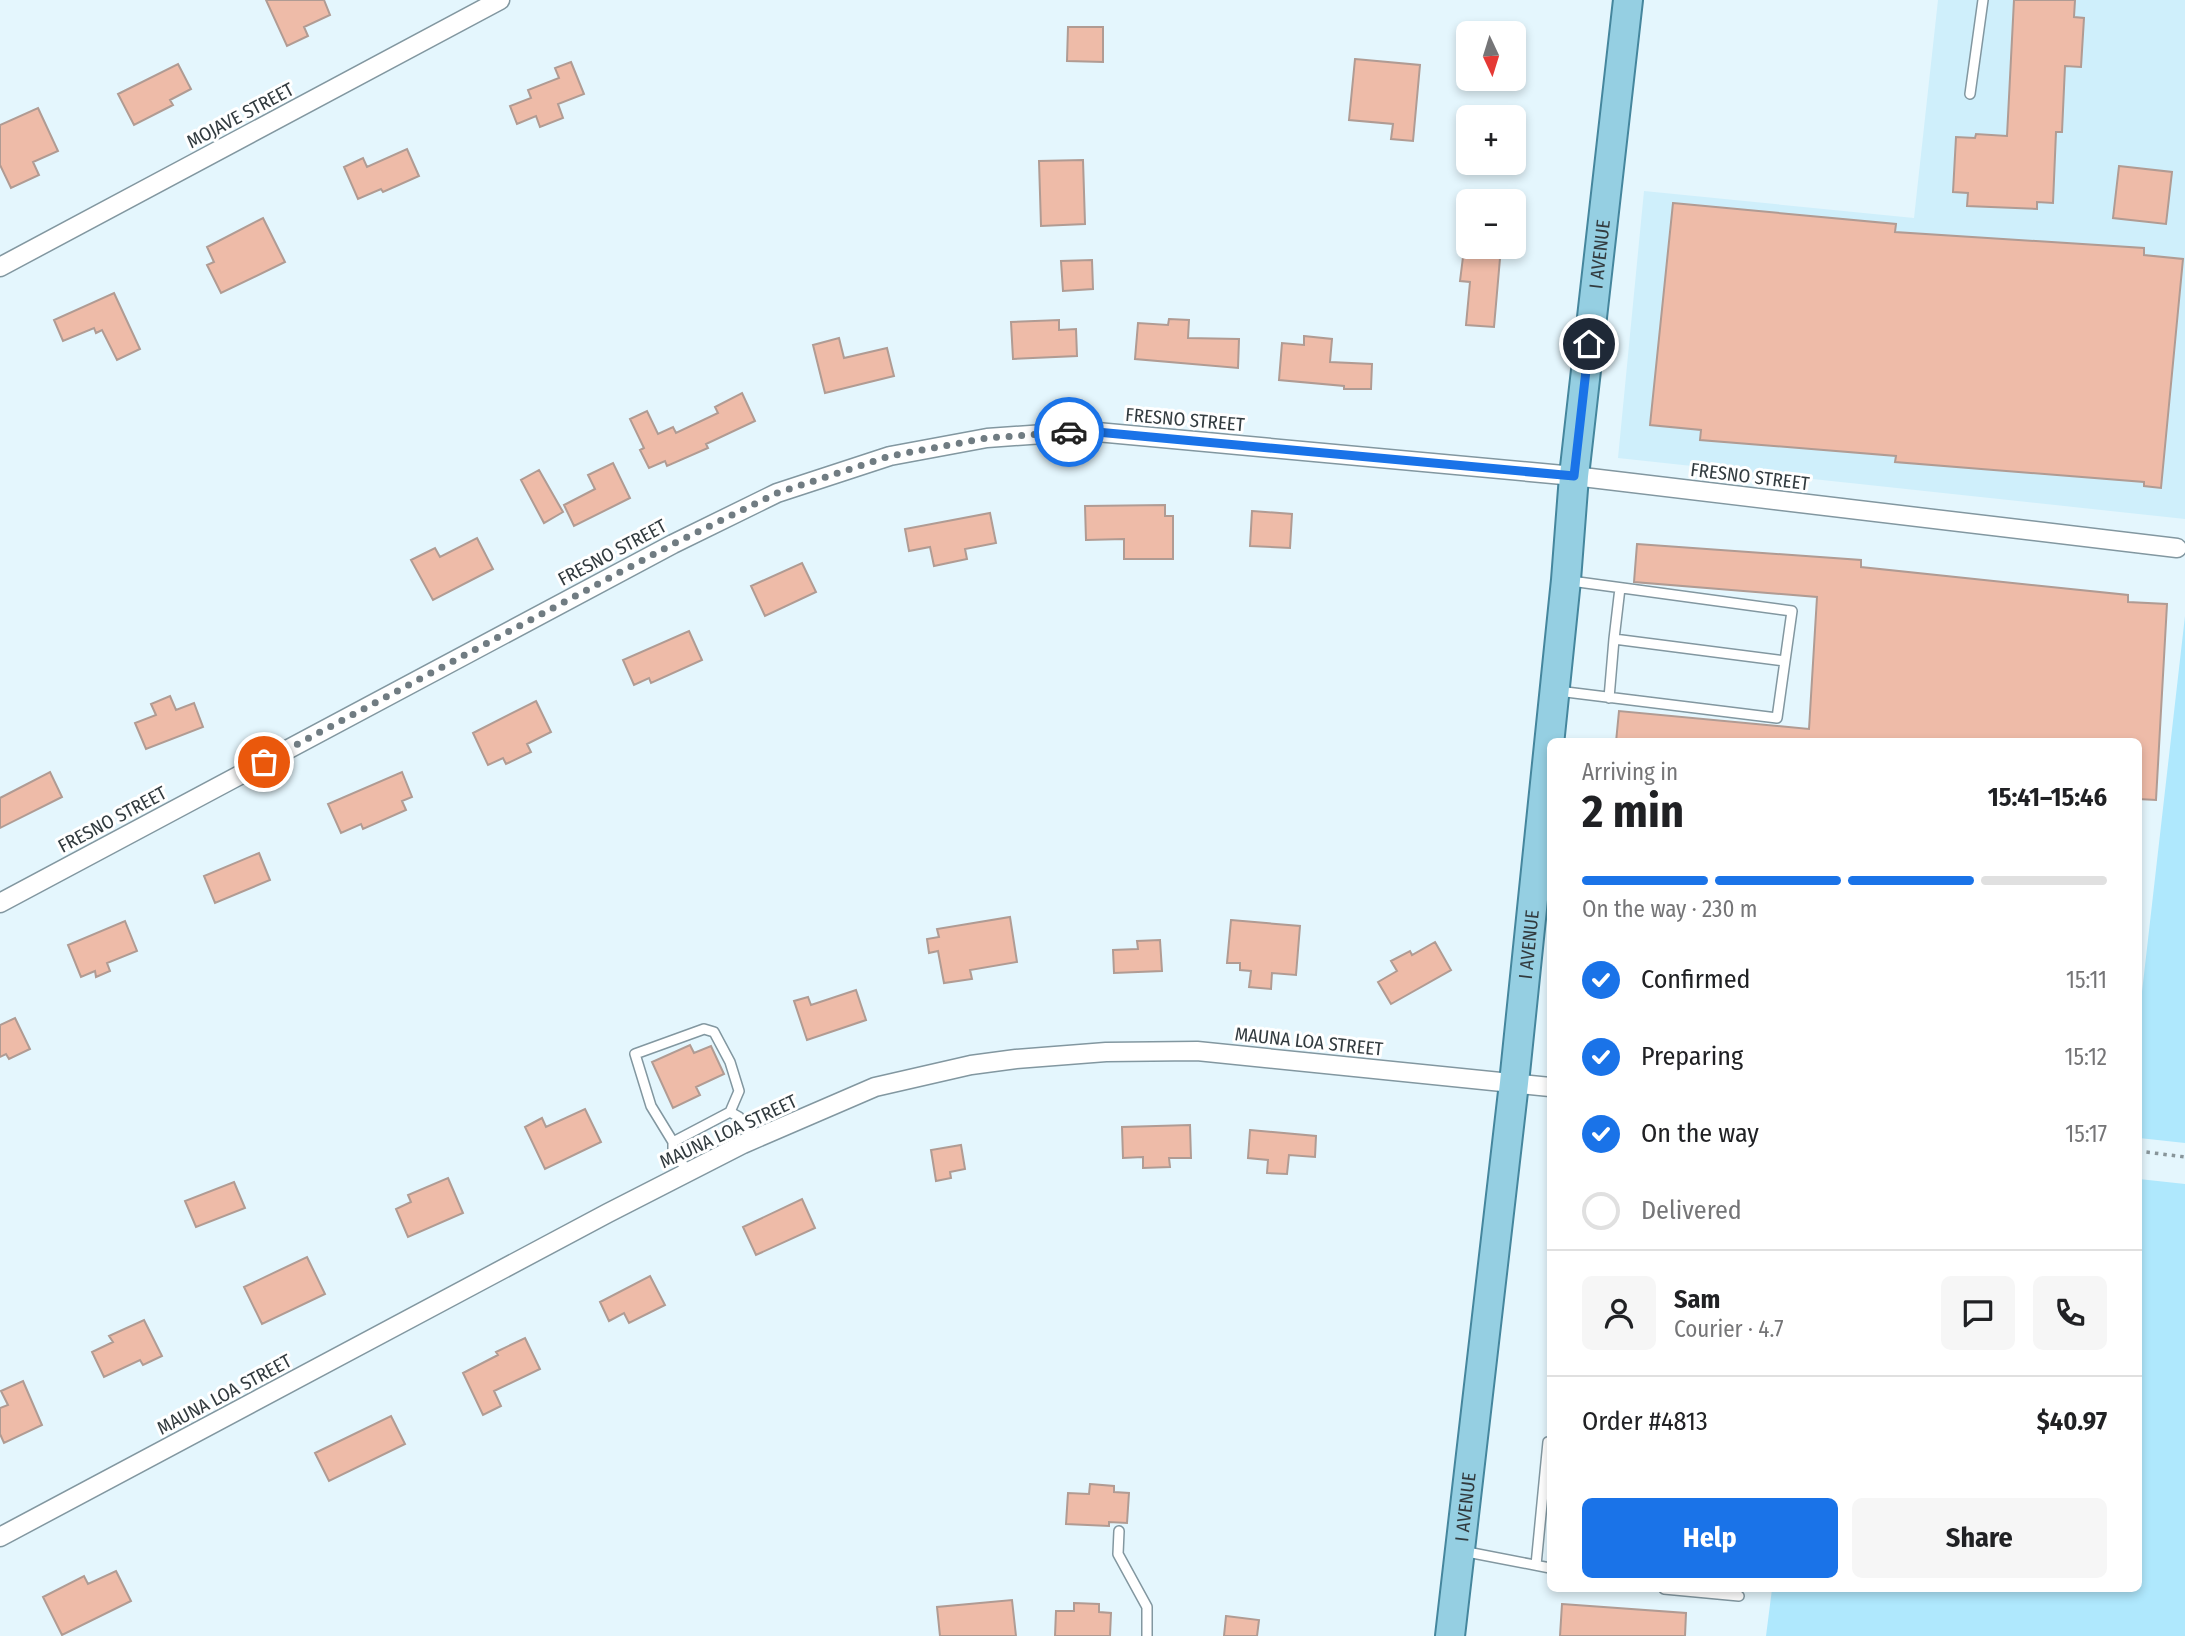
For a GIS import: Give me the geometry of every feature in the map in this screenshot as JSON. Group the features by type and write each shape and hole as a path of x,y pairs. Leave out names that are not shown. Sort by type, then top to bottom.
{"main road":[{"name":"I AVENUE","path":"1551,738 1574,476 1628,0"},
{"name":"I AVENUE","path":"1450,1636 1514,1083 1544,862 1547,803"}],"street":[{"name":"MOJAVE STREET","path":"0,267 500,0"},
{"name":"FRESNO STREET","path":"0,903 673,544 777,493 890,456 987,438 1086,431 1574,476 2177,548"},
{"name":"MAUNA LOA STREET","path":"0,1537 688,1172 751,1140 875,1087 971,1065 1016,1059 1106,1052 1197,1051 1547,1087"}],"lane":[{"path":"1970,94 1983,0"},
{"path":"1554,691 1777,718 1792,611 1566,580"},
{"path":"1609,698 1620,587"},
{"path":"1614,639 1785,662"},
{"path":"673,1142 730,1112 739,1091 730,1062 714,1032 704,1029 635,1054 651,1106 673,1142 673,1150 688,1172"},
{"path":"730,1112 739,1117 751,1140"},
{"path":"1536,1565 1547,1452"},
{"path":"1119,1531 1118,1554 1147,1607 1147,1636"},
{"path":"1461,1551 1547,1567"},
{"path":"1696,1592 1739,1596"}],"path":[{"path":"2142,1152 2185,1157"}],"shaded area":[{"path":"1938,0 2185,0 2185,519 1618,458 1644,191 1914,218"},
{"path":"2185,616 2185,1143 2142,1138 2142,992"},
{"path":"2142,1179 2185,1184 2185,1636 1766,1636 1772,1592 2142,1592"}],"building":[{"path":"266,0 324,0 330,15 304,27 308,36 287,46"},
{"path":"2014,0 2075,0 2074,17 2084,18 2081,67 2065,66 2062,132 2056,132 2053,203 2037,202 2037,209 1967,206 1968,193 1953,192 1956,137 1975,138 1976,134 2007,136"},
{"path":"1068,27 1103,27 1103,62 1067,61"},
{"path":"1355,59 1420,65 1413,141 1391,139 1393,124 1349,120"},
{"path":"571,62 584,94 558,104 563,118 540,127 536,116 517,124 510,106 531,98 528,90 559,78 555,68"},
{"path":"178,64 191,89 170,100 173,105 134,125 118,94"},
{"path":"38,108 58,151 33,162 39,175 11,188 0,165 0,125"},
{"path":"407,149 419,176 383,192 381,189 358,199 344,167 363,158 367,167"},
{"path":"1083,160 1085,224 1041,226 1039,161"},
{"path":"2119,166 2172,172 2166,224 2113,218"},
{"path":"1673,203 1896,224 1895,232 2144,248 2144,255 2183,259 2161,488 2144,486 2144,482 1895,462 1896,456 1700,440 1701,430 1650,425"},
{"path":"263,218 285,262 221,293 207,265 214,262 207,247"},
{"path":"1463,259 1500,259 1494,327 1466,325 1470,282 1460,281"},
{"path":"1092,260 1093,289 1063,291 1061,261"},
{"path":"114,293 140,349 117,360 102,330 96,333 94,328 63,341 54,320"},
{"path":"1169,319 1189,320 1188,338 1239,339 1238,368 1135,359 1138,323 1168,325"},
{"path":"1059,320 1059,330 1076,329 1077,356 1013,359 1011,322"},
{"path":"1304,336 1332,339 1330,362 1372,364 1371,389 1344,389 1344,386 1279,380 1282,343 1304,345"},
{"path":"839,338 844,358 887,348 894,376 825,393 813,345"},
{"path":"742,393 755,421 706,444 708,448 667,466 665,461 649,468 640,450 644,448 630,419 647,411 658,434 673,427 676,433 718,413 715,407"},
{"path":"613,463 630,498 574,526 564,505 595,489 588,475"},
{"path":"539,470 563,512 544,523 521,480"},
{"path":"1165,505 1165,516 1173,516 1173,559 1124,559 1124,539 1086,540 1085,506"},
{"path":"1252,511 1292,514 1290,548 1250,546"},
{"path":"990,513 996,543 965,549 967,559 934,566 930,547 909,551 905,529"},
{"path":"477,538 493,569 433,600 411,560 435,548 440,557"},
{"path":"1637,544 1861,560 1861,567 2128,595 2128,602 2167,604 2156,800 2142,799 2142,738 1616,738 1619,711 1809,729 1817,597 1634,582"},
{"path":"802,563 816,592 765,616 751,586"},
{"path":"689,631 702,660 651,683 649,678 634,685 623,660"},
{"path":"170,696 176,710 194,703 203,727 146,749 135,723 156,715 151,704"},
{"path":"536,701 551,732 527,744 531,752 506,764 503,758 488,765 473,733"},
{"path":"50,772 62,797 0,828 0,798"},
{"path":"402,772 412,797 402,801 406,810 363,829 361,824 341,833 328,804"},
{"path":"259,853 270,880 215,903 204,876"},
{"path":"1010,917 1017,962 970,970 972,979 944,983 938,951 929,953 927,939 939,937 937,929"},
{"path":"1231,920 1300,926 1296,975 1272,973 1271,989 1249,987 1251,971 1240,970 1240,963 1227,963"},
{"path":"125,921 137,951 107,963 110,971 96,977 95,971 81,977 68,945"},
{"path":"1160,940 1162,971 1114,973 1113,950 1138,949 1137,941"},
{"path":"1435,942 1451,970 1391,1004 1378,982 1397,971 1391,961 1410,951 1412,955"},
{"path":"856,990 866,1020 807,1040 794,1001 808,997 811,1005"},
{"path":"15,1018 30,1049 9,1059 6,1054 0,1057 0,1025"},
{"path":"690,1045 694,1053 711,1046 724,1074 696,1087 700,1095 673,1108 652,1062"},
{"path":"585,1109 601,1142 545,1169 525,1127 542,1118 546,1127"},
{"path":"1190,1125 1191,1158 1169,1158 1170,1167 1143,1168 1143,1157 1123,1158 1122,1127"},
{"path":"1250,1130 1316,1136 1315,1157 1289,1155 1287,1174 1267,1173 1268,1160 1248,1158"},
{"path":"961,1145 965,1169 950,1172 951,1178 936,1181 931,1150"},
{"path":"448,1178 463,1213 408,1237 396,1209 411,1202 408,1195"},
{"path":"234,1182 245,1208 196,1227 185,1201"},
{"path":"802,1199 815,1228 756,1255 743,1227"},
{"path":"307,1257 325,1294 262,1324 244,1287"},
{"path":"650,1276 665,1305 629,1323 624,1313 609,1321 600,1302"},
{"path":"144,1320 162,1356 143,1365 140,1360 104,1377 92,1352 113,1342 109,1336"},
{"path":"525,1338 540,1369 494,1391 501,1406 483,1415 463,1373"},
{"path":"23,1381 42,1425 4,1443 0,1434 0,1408 8,1405 1,1391"},
{"path":"391,1416 405,1444 329,1481 315,1453"},
{"path":"1090,1484 1114,1486 1114,1492 1129,1493 1127,1523 1109,1522 1109,1526 1066,1524 1068,1493 1089,1494"},
{"path":"116,1571 131,1601 62,1635 43,1597 84,1576 88,1584"},
{"path":"1012,1600 1016,1636 940,1636 937,1607"},
{"path":"1074,1603 1099,1604 1099,1612 1111,1613 1110,1636 1055,1636 1056,1611 1074,1611"},
{"path":"1562,1604 1686,1613 1685,1636 1560,1636"},
{"path":"1226,1616 1259,1620 1257,1636 1224,1636"}],"way so far":[{"path":"264,762 673,544 777,493 890,456 987,438 1069,432"}],"route":[{"path":"1069,432 1086,431 1574,476 1589,344"}]}
